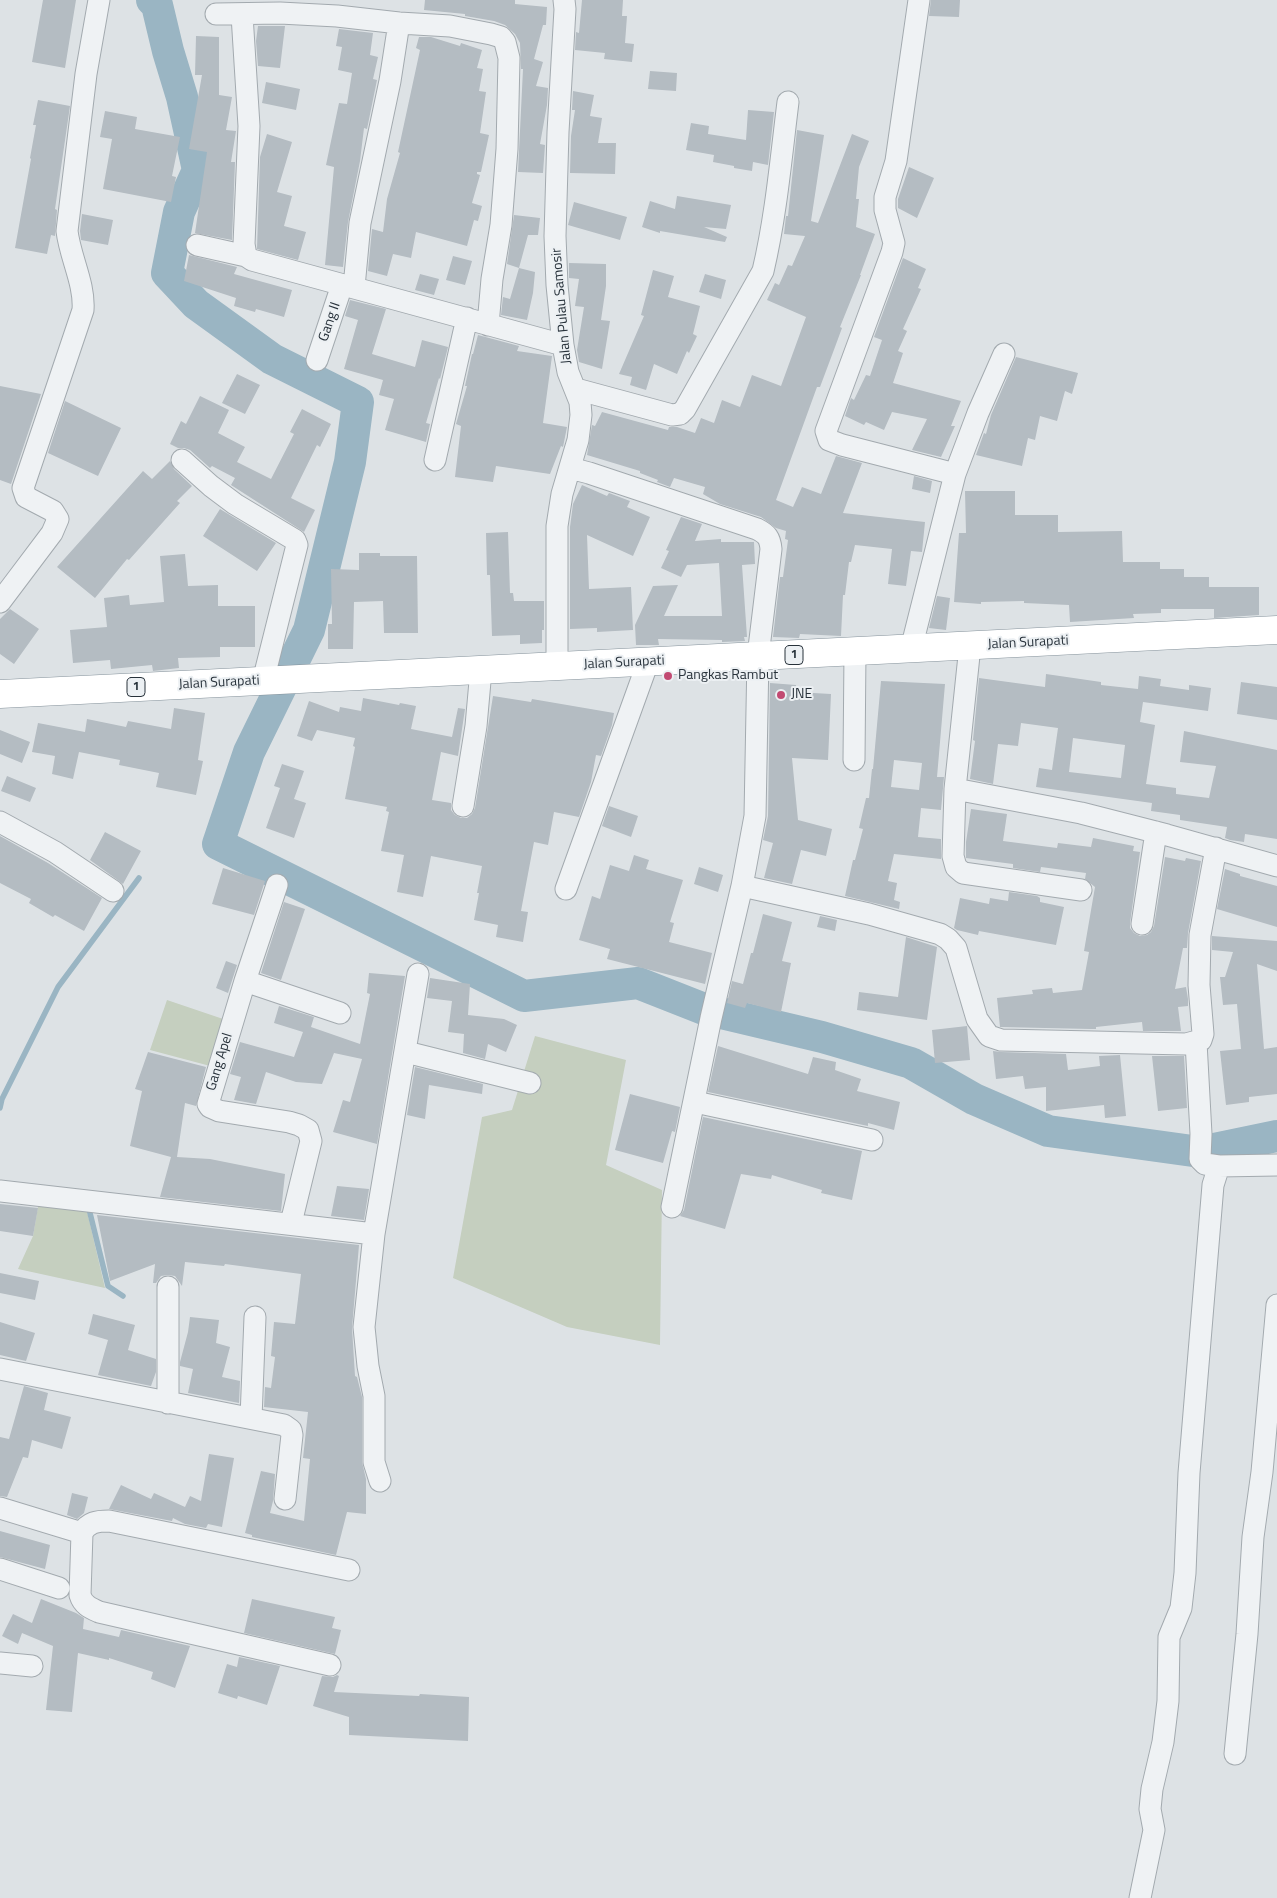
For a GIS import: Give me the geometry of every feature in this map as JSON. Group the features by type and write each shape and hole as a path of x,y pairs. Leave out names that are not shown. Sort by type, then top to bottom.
{"highway":[{"name":"Jalan Surapati","path":"0,694 1277,630"}],"street":[{"path":"0,602 52,533 58,519 53,511 26,497 23,488 83,310 84,298 66,231 86,74 99,0"},
{"name":"Jalan Pulau Samosir","path":"557,666 557,526 562,494 578,440 581,415 580,402 568,372 563,345 557,285 555,236 564,0"},
{"path":"919,0 896,161 885,197 885,210 894,243 826,431 829,440 842,445 955,474"},
{"path":"216,14 280,13 450,26 501,37 508,45 505,186 492,279 488,325"},
{"path":"242,14 249,126 244,244 246,256"},
{"name":"Gang II","path":"317,360 348,286 390,80 399,23"},
{"path":"576,389 666,414 676,415 685,409 763,271 769,246 788,102"},
{"path":"197,245 246,256 252,260 563,345"},
{"path":"435,460 467,318"},
{"path":"912,649 955,474 1004,354"},
{"path":"182,460 210,486 235,504 295,540 297,545 268,681"},
{"path":"570,468 757,528 766,533 770,540 771,549 758,656 755,816 742,886 713,1009 672,1207"},
{"path":"970,646 955,789 953,856 959,870 963,873 1081,890"},
{"path":"854,760 855,652"},
{"path":"566,889 648,662"},
{"path":"463,806 476,726 481,670"},
{"path":"955,789 1081,813 1277,866"},
{"path":"0,822 55,852 114,891"},
{"path":"1142,924 1156,832"},
{"path":"742,886 870,914 940,934 956,948 977,1019 990,1036 1001,1040 1186,1044 1201,1040 1204,1034 1198,985 1200,935 1216,848"},
{"name":"Gang Apel","path":"277,885 245,981 208,1104 219,1111 289,1122 308,1130 311,1141 290,1223"},
{"path":"380,1481 374,1462 374,1396 368,1366 364,1327 374,1234 418,974"},
{"path":"245,981 340,1013"},
{"path":"1140,1898 1154,1830 1150,1809 1152,1789 1164,1742 1168,1701 1169,1638 1181,1608 1182,1599 1189,1473 1213,1185 1210,1162 1201,1134 1196,1042"},
{"path":"406,1052 530,1083"},
{"path":"695,1102 872,1140"},
{"path":"1210,1162 1277,1165"},
{"path":"0,1191 374,1234"},
{"path":"168,1287 168,1403"},
{"path":"1235,1754 1247,1634 1253,1537 1262,1472 1277,1305"},
{"path":"251,1418 255,1317"},
{"path":"0,1369 284,1425 291,1430 285,1498"},
{"path":"0,1508 82,1533"},
{"path":"330,1665 99,1612 89,1607 82,1602 80,1595 82,1533 91,1523 108,1521 348,1570"},
{"path":"0,1569 58,1588"},
{"path":"0,1662 32,1666"}],"green space":[{"path":"167,1000 229,1021 214,1067 150,1050"},
{"path":"535,1036 626,1060 606,1165 662,1190 660,1345 567,1327 453,1278 482,1117 512,1110"},
{"path":"39,1201 86,1207 105,1288 18,1269 33,1236"}],"building":[{"path":"43,0 76,0 65,68 32,62"},
{"path":"425,0 515,0 515,4 547,7 546,25 543,25 534,59 543,62 536,86 548,88 540,144 545,145 543,173 518,172 523,69 521,69 520,43 515,34 505,25 494,21 465,16 465,14 424,10"},
{"path":"582,0 623,0 622,16 627,16 625,43 634,44 632,62 604,59 605,53 575,50 576,32 579,33"},
{"path":"931,0 960,0 959,17 929,16"},
{"path":"258,26 285,26 280,68 258,66 256,41"},
{"path":"339,29 373,33 370,55 378,57 373,79 377,80 367,129 364,128 360,161 348,222 343,267 325,265 334,167 326,165 339,103 347,104 352,73 338,70 342,47 336,46"},
{"path":"196,36 219,37 219,95 232,97 226,130 236,131 231,162 235,162 232,240 195,233 207,152 189,149 202,75 195,75"},
{"path":"419,37 431,37 460,46 461,43 482,50 477,68 483,69 479,91 486,92 480,133 489,135 481,172 477,172 480,175 472,203 482,206 478,221 474,220 467,246 416,232 411,258 393,254 387,276 368,271 372,229 383,232 387,199 400,153 398,152 420,50 416,48"},
{"path":"650,71 677,73 676,91 648,89"},
{"path":"266,82 300,89 296,110 262,103"},
{"path":"573,91 594,95 590,116 602,118 598,143 616,143 615,174 570,173 571,136 575,110 572,110"},
{"path":"38,100 70,106 55,209 57,210 55,236 51,235 47,254 15,248 31,159 36,125 33,125"},
{"path":"748,110 774,112 768,165 753,162 752,171 734,168 734,166 713,162 714,155 686,150 691,123 709,126 708,134 746,140"},
{"path":"105,111 137,117 135,129 180,137 172,176 176,177 171,202 103,189 112,139 100,137"},
{"path":"797,130 824,135 811,221 818,223 852,134 869,141 859,167 856,199 859,199 856,227 875,234 840,327 842,328 835,347 820,387 817,387 776,500 793,507 802,487 821,494 836,456 862,463 843,513 925,522 922,552 911,551 906,586 888,584 892,549 855,545 851,562 849,562 845,595 843,595 841,636 800,634 799,638 773,637 780,577 783,577 788,540 785,539 786,531 776,528 761,517 720,504 703,494 705,487 674,478 670,487 640,473 640,471 587,455 592,425 595,426 602,412 668,430 669,427 677,427 695,433 701,418 714,423 722,400 740,407 752,375 781,386 806,317 767,300 775,283 779,285 788,265 792,266 805,236 784,234 786,216 788,216"},
{"path":"267,134 292,142 277,192 292,196 284,226 306,232 298,260 257,249 260,157"},
{"path":"909,167 934,178 917,218 898,208 898,199"},
{"path":"677,196 731,205 726,229 704,227 727,237 725,242 660,231 660,233 642,227 650,201 675,209"},
{"path":"574,202 627,217 620,240 568,225"},
{"path":"82,214 113,220 108,245 81,240"},
{"path":"514,215 540,218 538,235 528,235 519,268 507,264"},
{"path":"189,255 237,267 234,274 292,290 284,317 256,309 255,312 234,306 236,298 184,281"},
{"path":"453,256 472,261 465,285 446,280"},
{"path":"903,258 926,269 918,288 921,289 903,329 907,331 898,351 903,353 893,383 961,401 951,426 955,426 941,457 912,450 927,419 892,412 884,430 866,422 864,425 845,416 851,398 854,400 866,375 870,376 882,340 874,337"},
{"path":"569,263 606,264 606,286 601,320 610,321 602,369 579,362 577,350 584,307 575,306 579,279 569,278"},
{"path":"519,268 535,272 527,320 501,315 503,297 510,299"},
{"path":"653,270 674,276 668,297 700,306 693,334 697,336 689,353 687,351 677,374 654,364 646,390 630,385 632,377 619,374 644,316 641,315"},
{"path":"420,274 439,279 434,295 415,290"},
{"path":"705,274 726,280 721,299 699,292"},
{"path":"350,300 386,309 372,354 415,367 422,340 448,347 426,423 430,424 426,442 385,430 394,399 379,395 383,380 344,369 358,320 345,316"},
{"path":"478,335 519,346 517,351 552,356 543,423 567,427 563,447 561,446 550,474 496,466 493,482 455,477 461,426 456,424 467,386 465,386"},
{"path":"1016,357 1078,373 1072,394 1065,391 1057,421 1040,416 1035,440 1028,438 1022,466 976,455"},
{"path":"237,374 260,385 245,414 222,403"},
{"path":"0,386 41,394 11,484 0,480"},
{"path":"200,396 229,410 218,433 245,447 237,462 271,479 294,434 290,432 302,409 331,424 320,447 317,445 291,498 315,510 304,532 231,485 235,478 212,466 210,468 190,450 178,448 170,444 181,421 186,424"},
{"path":"65,401 121,428 98,476 48,453"},
{"path":"170,461 174,469 192,486 177,501 180,503 129,560 127,559 95,598 57,567 143,471 152,479"},
{"path":"914,476 932,481 930,493 912,489"},
{"path":"582,485 607,496 609,493 630,501 627,507 650,517 633,556 587,535 589,589 631,587 633,630 597,632 597,628 570,629 570,527 573,504"},
{"path":"965,491 1015,491 1015,515 1058,515 1058,532 1122,531 1123,562 1160,562 1160,569 1184,569 1184,577 1209,577 1209,587 1259,587 1259,615 1214,618 1214,609 1161,609 1161,613 1133,614 1134,618 1070,622 1069,605 1024,603 1024,601 981,602 981,604 954,602 959,533 966,533"},
{"path":"220,509 276,543 257,571 203,536"},
{"path":"681,517 702,524 695,541 721,539 721,542 754,542 755,564 742,565 747,637 744,637 745,641 722,642 722,640 658,639 659,645 636,645 635,625 653,586 678,585 664,616 722,616 719,563 687,565 681,577 661,568 669,551 666,550"},
{"path":"508,532 510,593 513,593 514,601 544,601 542,643 520,644 520,635 492,636 490,575 487,575 486,533"},
{"path":"359,553 380,553 380,556 417,556 418,633 384,633 383,601 354,602 353,649 328,649 328,624 332,624 331,569 359,570"},
{"path":"185,554 188,586 218,585 218,606 255,606 255,647 220,647 220,657 178,658 179,668 153,671 152,665 111,669 110,660 73,663 70,630 107,627 104,598 129,595 130,605 164,602 160,556"},
{"path":"937,596 950,598 946,630 929,628"},
{"path":"10,609 39,629 14,664 0,654 0,619"},
{"path":"1046,674 1101,682 1101,685 1138,689 1139,676 1161,679 1160,686 1189,690 1189,685 1211,688 1208,711 1143,702 1140,722 1155,725 1146,784 1176,788 1176,794 1209,798 1216,766 1180,762 1184,731 1277,750 1277,839 1245,834 1244,842 1230,840 1225,838 1227,827 1180,820 1180,815 1151,811 1152,803 1036,787 1039,768 1052,770 1058,728 1021,723 1018,746 998,744 993,784 970,779 975,741 973,740 979,678 1045,687","holes":["1073,738 1125,745 1121,778 1069,772"]},
{"path":"881,681 945,684 937,777 944,777 941,810 921,808 918,837 941,839 941,859 894,854 888,881 897,883 894,900 900,902 899,909 845,896 853,860 855,860 863,829 859,828 866,798 869,798","holes":["894,760 922,763 919,790 891,787"]},
{"path":"1241,682 1277,687 1277,720 1237,714"},
{"path":"770,683 796,685 796,692 831,694 828,760 792,758 798,820 832,829 826,856 801,850 792,884 764,878 773,843 763,840 768,816"},
{"path":"493,696 531,702 532,699 614,713 612,725 601,756 596,755 591,782 579,817 554,812 548,845 534,842 521,911 528,912 523,942 496,937 498,925 474,920 482,866 431,856 423,897 397,892 404,855 381,851 389,812 386,811 387,807 345,799 355,738 317,730 312,741 297,736 309,701 339,712 340,707 361,711 363,698 399,705 400,703 416,706 411,729 452,737 458,708 465,709 458,756 441,752 432,800 451,803 451,810 455,815 467,818 475,808"},
{"path":"174,708 205,713 198,760 203,761 196,795 156,787 159,773 119,765 120,760 79,752 73,779 52,774 55,756 32,752 38,723 85,732 87,719 126,727 128,721 171,729"},
{"path":"0,730 30,742 22,763 0,754"},
{"path":"282,764 304,771 294,799 306,803 294,838 266,828 280,788 274,786"},
{"path":"7,776 36,788 30,802 1,791"},
{"path":"609,806 638,816 631,837 602,826"},
{"path":"971,809 1007,814 1003,841 1057,848 1058,843 1091,847 1093,838 1134,846 1133,851 1140,852 1130,928 1140,936 1147,935 1154,926 1165,857 1185,861 1186,858 1201,861 1187,948 1183,948 1175,989 1186,987 1188,999 1188,1006 1178,1007 1181,1031 1143,1031 1142,1022 1096,1027 1096,1029 1000,1027 997,998 1033,994 1032,990 1052,988 1053,993 1082,990 1089,952 1084,951 1095,887 1085,879 1086,873 1041,867 1040,872 1013,868 1013,864 966,858 966,842"},
{"path":"105,832 141,851 123,884 90,860"},
{"path":"0,836 48,863 102,898 84,931 55,915 53,917 29,903 31,899 0,883"},
{"path":"634,855 649,860 646,869 683,880 670,922 674,923 669,942 712,953 705,984 607,959 610,949 579,940 592,896 600,899 610,865 629,871"},
{"path":"699,867 723,875 718,892 694,884"},
{"path":"223,868 265,881 254,915 212,904"},
{"path":"1225,869 1240,874 1240,876 1277,886 1277,927 1217,909"},
{"path":"1009,892 1037,896 1040,898 1040,902 1064,907 1056,945 979,931 978,935 954,928 960,898 989,904 990,898 1008,901"},
{"path":"284,902 305,909 281,980 261,973"},
{"path":"763,914 792,922 782,961 791,963 781,1012 747,1003 745,1008 727,1003 732,981 743,984"},
{"path":"820,916 837,920 835,931 817,927"},
{"path":"1212,936 1277,941 1277,971 1257,964 1264,1049 1277,1047 1277,1094 1249,1097 1249,1102 1226,1105 1220,1051 1241,1049 1237,1004 1223,1005 1220,977 1225,977 1233,952 1212,950"},
{"path":"906,937 937,947 927,1020 857,1010 859,992 898,997"},
{"path":"226,961 237,965 228,993 216,988"},
{"path":"369,973 405,976 377,1144 333,1132 343,1100 350,1102 362,1059 334,1053 322,1084 296,1082 266,1072 256,1104 234,1100 241,1077 230,1074 240,1042 294,1057 303,1032 274,1023 279,1006 314,1017 311,1027 360,1044 370,994 367,993"},
{"path":"430,978 470,984 468,1015 504,1019 517,1025 506,1052 488,1044 485,1059 463,1053 464,1034 448,1032 452,1001 427,998"},
{"path":"967,1026 970,1060 935,1063 932,1030"},
{"path":"718,1046 808,1074 813,1057 836,1062 835,1070 861,1079 857,1091 900,1102 894,1130 868,1123 868,1126 708,1092"},
{"path":"993,1051 1066,1054 1068,1070 1100,1066 1099,1056 1120,1055 1126,1116 1105,1118 1104,1105 1046,1111 1046,1087 1025,1089 1023,1076 996,1079"},
{"path":"148,1052 206,1067 196,1106 185,1103 177,1157 210,1159 285,1174 281,1211 160,1197 171,1157 130,1146 142,1091 135,1089"},
{"path":"1152,1056 1184,1056 1187,1108 1158,1111"},
{"path":"415,1067 483,1084 482,1094 429,1085 425,1119 407,1115"},
{"path":"630,1094 680,1107 675,1132 672,1131 663,1163 615,1150"},
{"path":"703,1117 862,1151 852,1200 821,1193 822,1190 772,1175 771,1179 741,1174 725,1229 680,1216 684,1210"},
{"path":"337,1186 369,1189 364,1220 331,1216"},
{"path":"0,1204 38,1208 33,1236 0,1231"},
{"path":"97,1215 359,1245 352,1328 355,1376 357,1377 362,1397 362,1462 366,1479 366,1514 347,1512 336,1555 252,1537 252,1535 245,1533 261,1471 275,1474 270,1513 304,1521 310,1459 303,1458 308,1412 264,1407 265,1387 271,1388 275,1357 271,1356 274,1322 295,1324 301,1274 225,1264 224,1266 185,1262 182,1286 175,1276 168,1275 161,1276 156,1283 153,1283 155,1264 110,1281"},
{"path":"0,1273 39,1281 35,1300 0,1293"},
{"path":"93,1314 135,1325 128,1350 156,1359 156,1372 151,1386 98,1375 108,1340 88,1334"},
{"path":"190,1317 219,1320 216,1343 230,1347 222,1377 240,1381 239,1403 188,1393 193,1369 180,1366 180,1362"},
{"path":"0,1322 35,1333 26,1361 0,1355"},
{"path":"24,1386 48,1393 44,1410 71,1417 62,1449 32,1440 28,1458 23,1457 7,1497 0,1496 0,1437 9,1439"},
{"path":"209,1454 234,1458 222,1527 208,1524 206,1528 185,1524 173,1518 172,1521 109,1509 121,1485 151,1499 154,1493 185,1507 190,1496 201,1501"},
{"path":"72,1493 88,1497 84,1513 77,1519 67,1515"},
{"path":"0,1531 50,1545 45,1569 0,1557"},
{"path":"41,1599 84,1618 83,1629 119,1637 121,1630 190,1646 175,1688 151,1679 153,1672 109,1658 109,1660 78,1653 72,1712 46,1710 53,1646 22,1633 18,1644 2,1636 13,1614 32,1623"},
{"path":"252,1599 335,1617 332,1628 341,1630 335,1654 244,1633"},
{"path":"239,1657 280,1666 267,1705 238,1696 237,1699 218,1693 227,1664 237,1667"},
{"path":"322,1676 333,1677 339,1676 334,1692 469,1697 468,1741 349,1735 349,1717 313,1706"}],"waterway":[{"path":"152,0 157,5 182,97 198,170 179,212 167,273 196,304 272,359 358,402 350,462 309,630 249,752 218,844 524,996 638,983 704,1009 822,1037 911,1063 974,1099 1048,1131 1200,1152 1277,1136"},
{"path":"0,1108 2,1099 58,987 139,878"},
{"path":"87,1207 108,1286 123,1296"}],"place":[{"name":"Pangkas Rambut","path":"668,676"},
{"name":"JNE","path":"781,695"}]}
